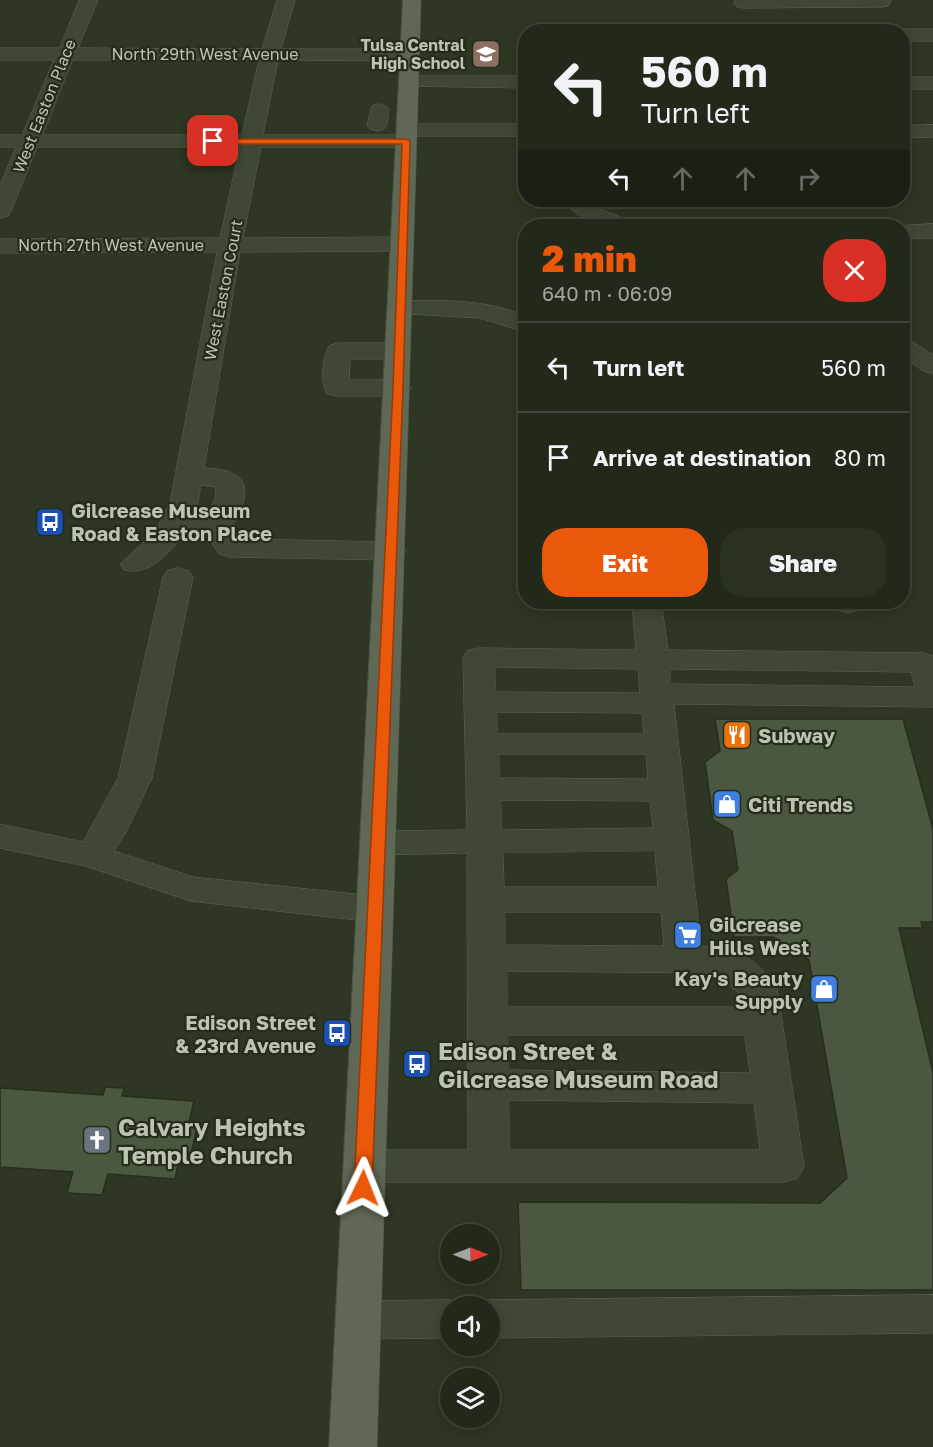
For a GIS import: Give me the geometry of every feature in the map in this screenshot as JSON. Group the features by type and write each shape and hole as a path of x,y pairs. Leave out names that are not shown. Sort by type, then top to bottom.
{"main road":[{"path":"353,1447 374,909 398,388 412,0"}],"street":[{"name":"West Easton Place","path":"0,211 88,0"},
{"name":"West Easton Court","path":"135,564 160,546 175,526 184,503 230,245 271,54 285,0"},
{"path":"748,16 891,19"},
{"path":"748,16 891,19"},
{"path":"910,26 933,35"},
{"name":"North 29th West Avenue","path":"0,54 410,55"},
{"path":"409,82 518,82"},
{"path":"910,83 933,83"},
{"path":"0,141 255,133 368,126 407,132 518,130"},
{"path":"910,132 933,131"},
{"path":"584,207 605,219"},
{"path":"910,232 933,231"},
{"name":"North 27th West Avenue","path":"0,246 402,244"},
{"path":"400,308 456,308 486,311 518,322"},
{"path":"398,351 338,351 336,388 398,388"},
{"path":"910,351 932,365"},
{"path":"188,476 218,477 229,482 231,487 224,515 216,528"},
{"path":"175,526 216,528"},
{"path":"216,528 229,548 391,550"},
{"path":"92,856 108,832 135,778 178,577"},
{"path":"648,609 684,959"},
{"path":"480,702 933,694 924,663 479,657 480,702 482,744 485,899 488,958 489,1167"},
{"path":"482,744 662,744"},
{"path":"483,789 667,790"},
{"path":"0,836 92,856 190,890 374,909"},
{"path":"378,843 672,838"},
{"path":"485,899 678,900"},
{"path":"364,1166 783,1166 758,988 722,960 488,958"},
{"path":"488,1021 763,1021"},
{"path":"488,1085 773,1088"},
{"path":"500,1319 933,1314"},
{"path":"358,1320 440,1319"}],"building":[{"path":"715,719 903,719 933,829 933,922 921,922 923,928 899,928 933,1073 933,1290 521,1290 518,1202 820,1203 847,1178 809,960 773,937 734,937 726,879 738,870 732,831 713,820 705,762 720,751"},
{"name":"Calvary Heights Temple Church","path":"105,1087 124,1088 122,1096 194,1101 188,1127 197,1128 191,1153 181,1152 175,1179 108,1174 102,1195 67,1193 73,1172 0,1167 0,1088 103,1095"}],"place":[{"name":"Tulsa Central High School","path":"486,54"},
{"name":"Gilcrease Museum Road & Easton Place","path":"50,522"},
{"name":"Subway","path":"737,735"},
{"name":"Citi Trends","path":"727,804"},
{"name":"Gilcrease Hills West","path":"688,935"},
{"name":"Kay's Beauty Supply","path":"824,989"},
{"name":"Edison Street & 23rd Avenue","path":"337,1033"},
{"name":"Edison Street & Gilcrease Museum Road","path":"417,1064"},
{"name":"Calvary Heights Temple Church","path":"97,1140"}],"route":[{"path":"213,141 406,141 398,388 363,1188"}]}
